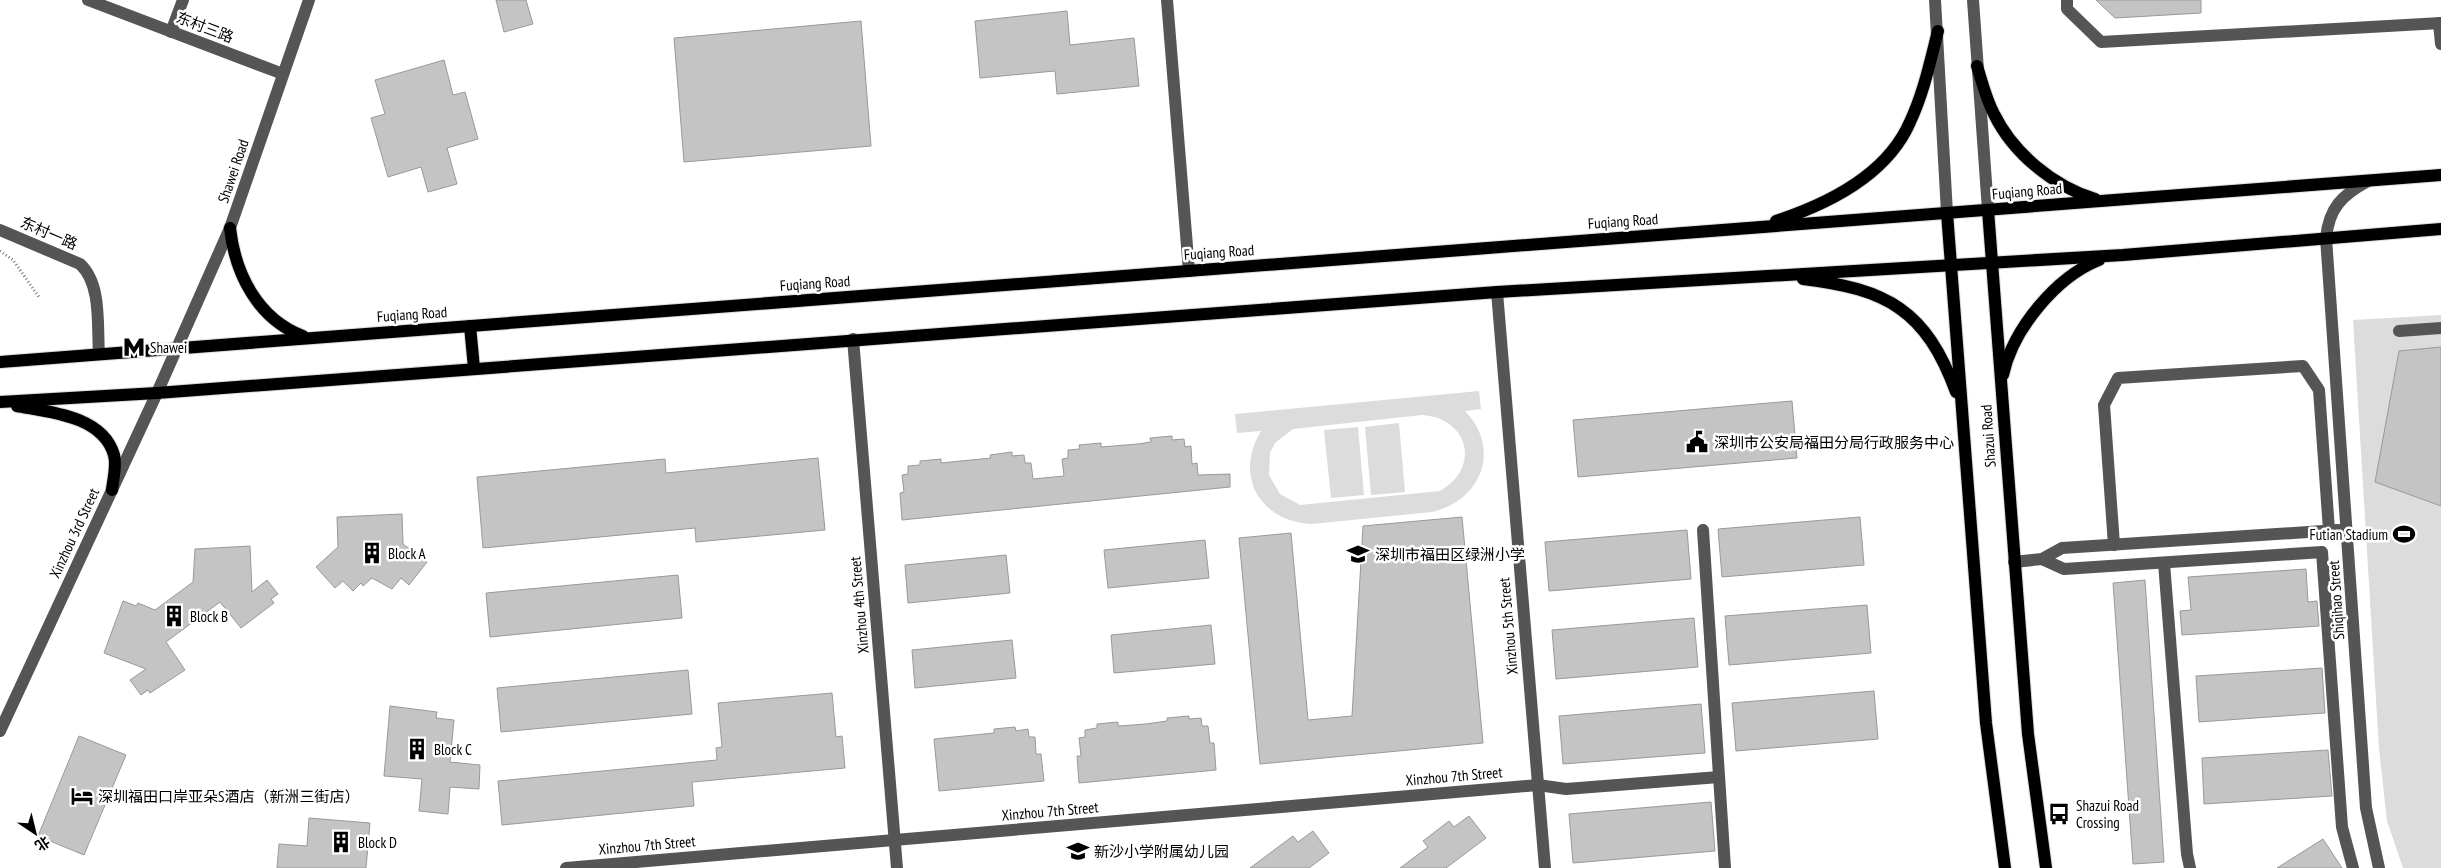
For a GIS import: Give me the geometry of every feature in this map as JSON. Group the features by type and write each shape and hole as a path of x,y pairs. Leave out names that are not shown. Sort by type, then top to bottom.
{"main road":[{"path":"1757,227 1829,201 1862,179 1889,154 1910,124 1922,93 1938,31"},
{"path":"1977,66 1992,112 2014,144 2055,181 2077,193 2102,201"},
{"name":"Fuqiang Road","path":"0,362 2441,175"},
{"name":"Shazui Road","path":"1988,210 2028,734 2046,868"},
{"name":"Shazui Road","path":"1946,213 1986,731 2005,868"},
{"path":"230,228 232,252 253,296 269,316 286,330 307,338"},
{"path":"0,402 157,393 853,339 1497,292 1769,274 2123,255 2441,229"},
{"path":"2001,387 2005,365 2014,346 2032,316 2052,292 2067,278 2086,265 2123,255"},
{"path":"1769,274 1838,283 1869,291 1887,300 1912,317 1940,353 1962,410"},
{"path":"470,326 474,368"},
{"path":"0,402 61,414 84,422 101,434 114,454 115,464 112,490"}],"street":[{"name":"东村三路","path":"88,0 283,74"},
{"path":"171,32 183,0"},
{"name":"Shawei Road","path":"178,348 230,228 309,0"},
{"path":"1167,0 1189,271"},
{"name":"Shazui Road","path":"1935,0 1946,213"},
{"name":"Shazui Road","path":"1973,0 1988,210"},
{"path":"2067,0 2067,10 2102,42 2440,23 2441,44"},
{"name":"Shiqihao Street","path":"2368,180 2343,197 2334,209 2328,222 2326,238 2348,529 2366,808 2378,868"},
{"name":"东村一路","path":"0,230 80,264 85,268 93,282 99,354"},
{"name":"Xinzhou 5th Street","path":"1497,292 1545,868"},
{"path":"2399,331 2441,328"},
{"name":"Xinzhou 4th Street","path":"853,339 898,868"},
{"name":"Xinzhou 3rd Street","path":"0,732 178,348"},
{"path":"2114,545 2104,405 2118,378 2303,366 2319,390 2329,530"},
{"path":"2014,562 2042,559 2062,548 2348,529"},
{"path":"1703,530 1725,868"},
{"path":"2042,559 2064,569 2322,552 2342,827 2354,868"},
{"path":"2164,563 2186,844 2190,868"},
{"name":"Xinzhou 7th Street","path":"566,868 1538,786 1566,789 1719,777"}],"path":[{"path":"0,251 13,260 39,297"}],"shaded area":[{"name":"Futian Stadium","path":"2441,315 2441,868 2403,868 2387,821 2379,749 2353,320"},
{"path":"1479,391 1481,409 1465,411 1476,426 1482,441 1484,457 1481,472 1474,485 1463,497 1449,506 1432,512 1312,524 1293,521 1278,515 1265,505 1257,493 1251,479 1250,464 1253,448 1261,431 1237,433 1235,414","holes":["1422,415 1438,418 1450,425 1459,434 1464,446 1465,458 1461,470 1453,481 1440,491 1300,505 1280,494 1269,475 1270,453 1275,443 1293,429"]},
{"path":"1399,423 1405,492 1371,495 1365,427"},
{"path":"1358,427 1364,495 1331,498 1324,430"}],"building":[{"path":"496,0 526,0 533,24 504,32"},
{"path":"2096,0 2201,0 2201,13 2115,18"},
{"path":"1067,11 1070,45 1134,38 1139,86 1057,94 1055,71 980,78 975,21"},
{"path":"861,21 871,146 684,162 674,38"},
{"path":"444,60 453,95 465,92 478,139 447,148 457,184 428,192 421,167 388,177 371,118 385,114 375,80"},
{"path":"2441,347 2441,506 2375,482 2399,351"},
{"path":"1792,401 1797,458 1578,477 1573,420"},
{"path":"1172,436 1172,440 1184,439 1185,447 1191,446 1192,464 1197,463 1198,475 1230,474 1230,487 902,520 900,493 904,492 902,475 908,474 908,466 920,465 920,461 941,459 941,463 991,458 990,455 1012,452 1012,456 1024,455 1025,463 1031,463 1033,479 1064,476 1062,459 1068,458 1068,450 1080,449 1079,445 1101,443 1101,447 1138,444 1151,442 1150,438"},
{"path":"818,458 825,530 696,542 695,528 483,548 477,477 665,459 666,473"},
{"name":"Block A","path":"402,514 403,544 427,562 409,585 401,578 392,589 372,578 363,586 361,583 353,591 343,581 335,588 316,567 338,547 337,517"},
{"path":"1462,517 1483,743 1260,764 1239,538 1291,533 1308,720 1352,716 1363,526"},
{"path":"1860,517 1864,565 1722,577 1718,529"},
{"path":"1687,530 1691,579 1549,591 1545,542"},
{"path":"1205,540 1209,578 1108,588 1104,550"},
{"name":"Block B","path":"250,546 252,592 267,580 278,594 271,599 274,603 241,628 220,602 166,642 185,670 150,693 148,690 141,695 130,680 146,669 104,653 123,601 136,606 138,603 155,610 193,582 195,549"},
{"path":"1006,555 1010,593 908,603 905,565"},
{"path":"2306,569 2308,602 2317,601 2319,626 2182,635 2180,611 2191,610 2188,577"},
{"path":"678,575 682,618 490,637 486,593"},
{"path":"2145,580 2164,862 2133,864 2113,583"},
{"path":"1867,605 1871,653 1729,665 1725,616"},
{"path":"1694,618 1698,667 1556,679 1552,630"},
{"path":"1211,625 1215,664 1114,673 1111,635"},
{"path":"1012,640 1016,678 915,688 912,650"},
{"path":"2322,668 2325,713 2199,722 2196,676"},
{"path":"688,670 692,714 501,732 497,688"},
{"path":"1874,691 1878,739 1736,751 1732,703"},
{"path":"832,693 836,737 842,736 845,768 692,782 694,806 502,825 498,781 717,760 716,748 722,747 718,703"},
{"path":"1701,704 1705,753 1563,764 1559,716"},
{"name":"Block C","path":"390,706 437,712 436,718 454,720 450,762 480,765 479,789 450,787 448,814 419,811 422,779 384,776"},
{"path":"1189,716 1189,719 1201,718 1202,726 1208,726 1210,743 1214,743 1216,770 1079,783 1077,756 1081,756 1079,738 1085,737 1085,730 1097,728 1097,724 1118,722 1118,726 1146,724 1167,721 1167,718"},
{"path":"1015,727 1016,731 1028,729 1029,737 1035,737 1036,754 1041,754 1044,781 939,791 934,739 994,733 994,729"},
{"name":"深圳福田口岸亚朵S酒店（新洲三街店）","path":"79,736 126,755 84,855 38,836"},
{"path":"2328,750 2332,796 2204,804 2202,758"},
{"path":"1711,802 1715,851 1573,863 1569,814"},
{"path":"1469,816 1486,838 1446,868 1400,868 1428,847 1423,841 1449,821 1454,827"},
{"name":"Block D","path":"309,818 370,823 366,868 277,868 279,844 307,846"},
{"path":"1313,831 1329,853 1309,868 1250,868 1293,836 1298,842"},
{"path":"2323,839 2342,868 2277,868"}],"place":[{"name":"Shawei","path":"134,347"},
{"name":"深圳市公安局福田分局行政服务中心","path":"1697,442"},
{"name":"Futian Stadium","path":"2404,534"},
{"name":"Block A","path":"372,553"},
{"name":"深圳市福田区绿洲小学","path":"1358,554"},
{"name":"Block B","path":"174,616"},
{"name":"Block C","path":"417,749"},
{"name":"深圳福田口岸亚朵S酒店（新洲三街店）","path":"82,796"},
{"name":"Shazui Road Crossing","path":"2059,814"},
{"name":"Block D","path":"341,842"},
{"name":"新沙小学附属幼儿园","path":"1078,851"}]}
